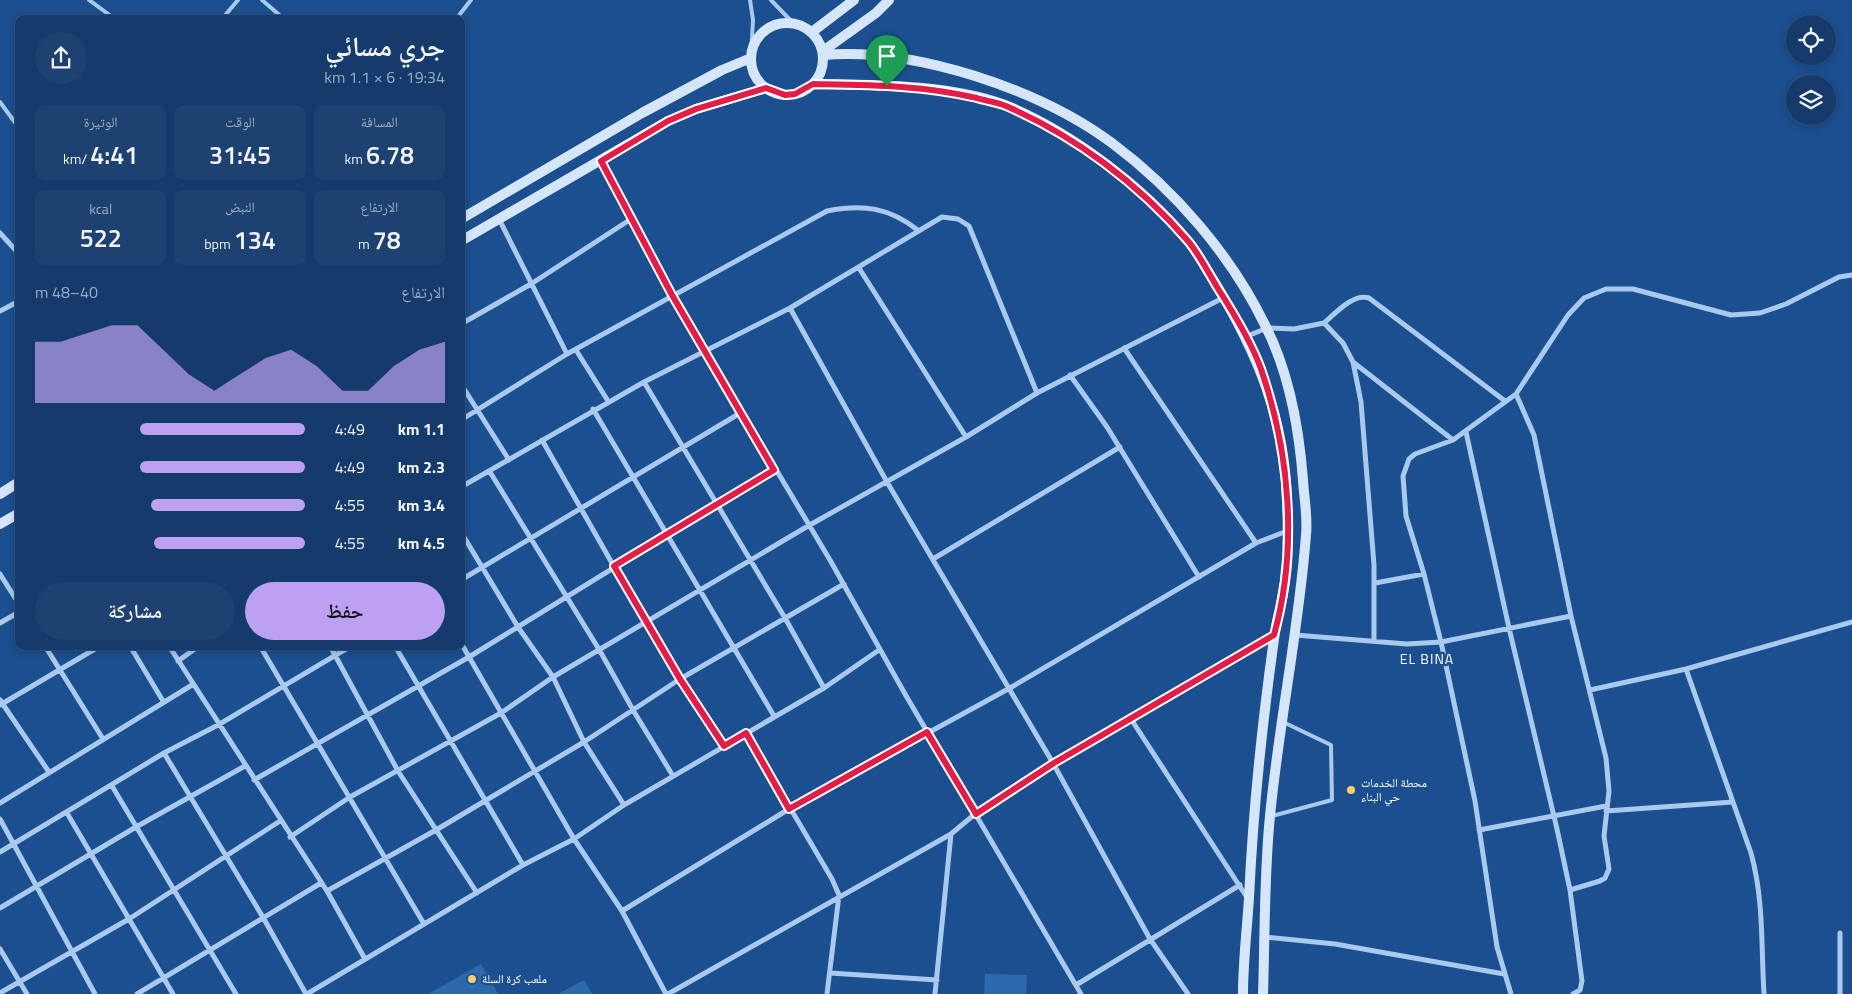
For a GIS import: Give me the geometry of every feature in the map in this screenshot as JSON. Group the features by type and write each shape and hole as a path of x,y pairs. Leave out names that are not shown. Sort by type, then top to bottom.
{"main road":[{"path":"812,32 854,0"},
{"path":"823,53 876,13 890,0"},
{"path":"785,23 794,24 812,32 819,41 823,53 820,76 813,84 795,94 785,95 766,88 753,70 751,56 754,45 766,30 785,23"},
{"path":"823,53 851,52 880,55 987,80 1020,91 1090,127 1129,156 1204,230 1247,291 1267,328 1286,381 1301,448 1307,531 1295,636 1270,816 1263,994"},
{"path":"465,217 642,113 751,56"},
{"path":"813,84 887,86 962,95 1004,105 1066,136 1150,200 1190,242 1224,298 1260,367 1284,454 1287,531 1286,572 1280,613 1274,635 1251,840 1243,994"},
{"path":"465,239 668,121 696,109 766,88"},
{"path":"0,494 15,485"},
{"path":"0,524 15,515"}],"street":[{"path":"601,161 672,295 742,412 774,470 844,584 879,650 1081,994"},
{"path":"465,418 567,354 827,211 850,206 884,210 907,221 919,230"},
{"path":"465,485 490,472 608,401 790,308 942,217 958,219 969,226 1037,393"},
{"path":"499,219 567,354"},
{"path":"465,322 532,284 631,219"},
{"path":"0,233 15,250"},
{"path":"859,268 966,437"},
{"path":"1511,994 1497,947 1479,830 1441,642 1424,574 1406,516 1403,476 1409,459 1415,454 1453,440 1516,394 1568,315 1584,298 1606,289 1632,289 1731,315 1760,313 1786,304 1814,288 1840,277 1852,275"},
{"path":"1245,336 1267,328 1294,329 1324,323 1353,300 1361,297 1369,298 1505,401"},
{"path":"290,837 350,798 501,713 553,677 600,651 808,526 966,437 1037,393 1224,298"},
{"path":"0,311 15,303"},
{"path":"790,308 887,482 1054,763 1150,939 1188,994"},
{"path":"1324,323 1342,342 1352,362 1361,402 1375,583 1374,641"},
{"path":"1124,348 1256,543"},
{"path":"576,350 608,401"},
{"path":"1352,362 1453,440"},
{"path":"1070,375 1120,447 1199,577"},
{"path":"644,382 681,447 785,618 824,688"},
{"path":"465,390 509,460"},
{"path":"1516,394 1534,435 1571,616 1606,758 1609,791 1604,836 1610,863 1608,874 1600,880 1570,890"},
{"path":"593,410 774,716"},
{"path":"465,578 742,412"},
{"path":"1466,432 1570,890 1582,981 1580,990 1573,994"},
{"path":"542,440 646,623 724,746"},
{"path":"933,559 1120,447"},
{"path":"254,780 469,657 614,566 717,506 774,470"},
{"path":"490,472 567,595 632,710 673,776"},
{"path":"622,911 789,809 1010,688 1256,543 1287,531"},
{"path":"465,539 518,627 553,677 584,742 624,805"},
{"path":"0,574 15,598"},
{"path":"1375,583 1424,574"},
{"path":"327,891 436,830 584,742 680,679 844,584"},
{"path":"0,623 15,614"},
{"path":"1295,636 1407,644 1441,642 1571,616"},
{"path":"1590,690 1686,669 1852,622"},
{"path":"465,650 533,771 622,911 667,994 839,895 951,834 976,814 1054,763 1274,635"},
{"path":"47,650 103,739"},
{"path":"49,772 1,703 60,671 94,650"},
{"path":"132,650 163,701"},
{"path":"171,650 290,837 327,891 365,959"},
{"path":"178,661 193,650"},
{"path":"262,650 424,924"},
{"path":"332,650 398,771 477,893"},
{"path":"0,852 164,753 218,725 344,650"},
{"path":"397,650 523,865"},
{"path":"164,753 224,856 264,919 306,994 523,865 574,838 624,805 824,688 879,650"},
{"path":"1686,669 1751,853 1760,888 1764,994"},
{"path":"0,803 163,701 192,685"},
{"path":"1131,719 1249,901"},
{"path":"746,733 789,809 832,879 839,895 827,994"},
{"path":"0,908 136,827 245,766"},
{"path":"112,786 236,994"},
{"path":"1479,830 1554,814 1606,808 1733,802"},
{"path":"67,813 173,994"},
{"path":"0,820 95,994"},
{"path":"0,993 129,919 280,821"},
{"path":"935,994 951,834"},
{"path":"137,994 321,883"},
{"path":"1076,985 1240,885"},
{"path":"1840,933 1840,994"},
{"path":"1265,937 1335,944 1504,974"},
{"path":"0,949 27,994"},
{"path":"830,973 937,980"}],"lane":[{"path":"89,0 110,15"},
{"path":"225,15 238,0"},
{"path":"262,0 279,15"},
{"path":"459,15 471,0"},
{"path":"750,0 754,20 751,56"},
{"path":"772,0 794,24"},
{"path":"0,102 15,123"},
{"path":"1270,816 1332,800 1331,745 1283,722"}],"shaded area":[{"name":"ملعب كرة السلة","path":"481,964 498,994 428,994"},
{"path":"985,974 1027,975 1026,994 984,994"},
{"name":"ملعب كرة السلة","path":"584,980 592,994 558,994"}],"place":[{"name":"محطة الخدمات حي البناء","path":"1351,790"},
{"name":"ملعب كرة السلة","path":"472,979"}],"district":[{"name":"EL BINA","path":"1427,659"}],"route":[{"path":"813,84 887,86 925,89 962,95 1004,105 1066,136 1150,200 1190,242 1245,336 1260,367 1284,454 1287,502 1286,572 1280,613 1274,635 1054,763 976,814 927,732 789,809 746,733 724,746 680,679 614,566 717,506 774,470 742,412 672,295 601,161 668,121 696,109 766,88 775,93 785,95 795,94 813,84"}]}
